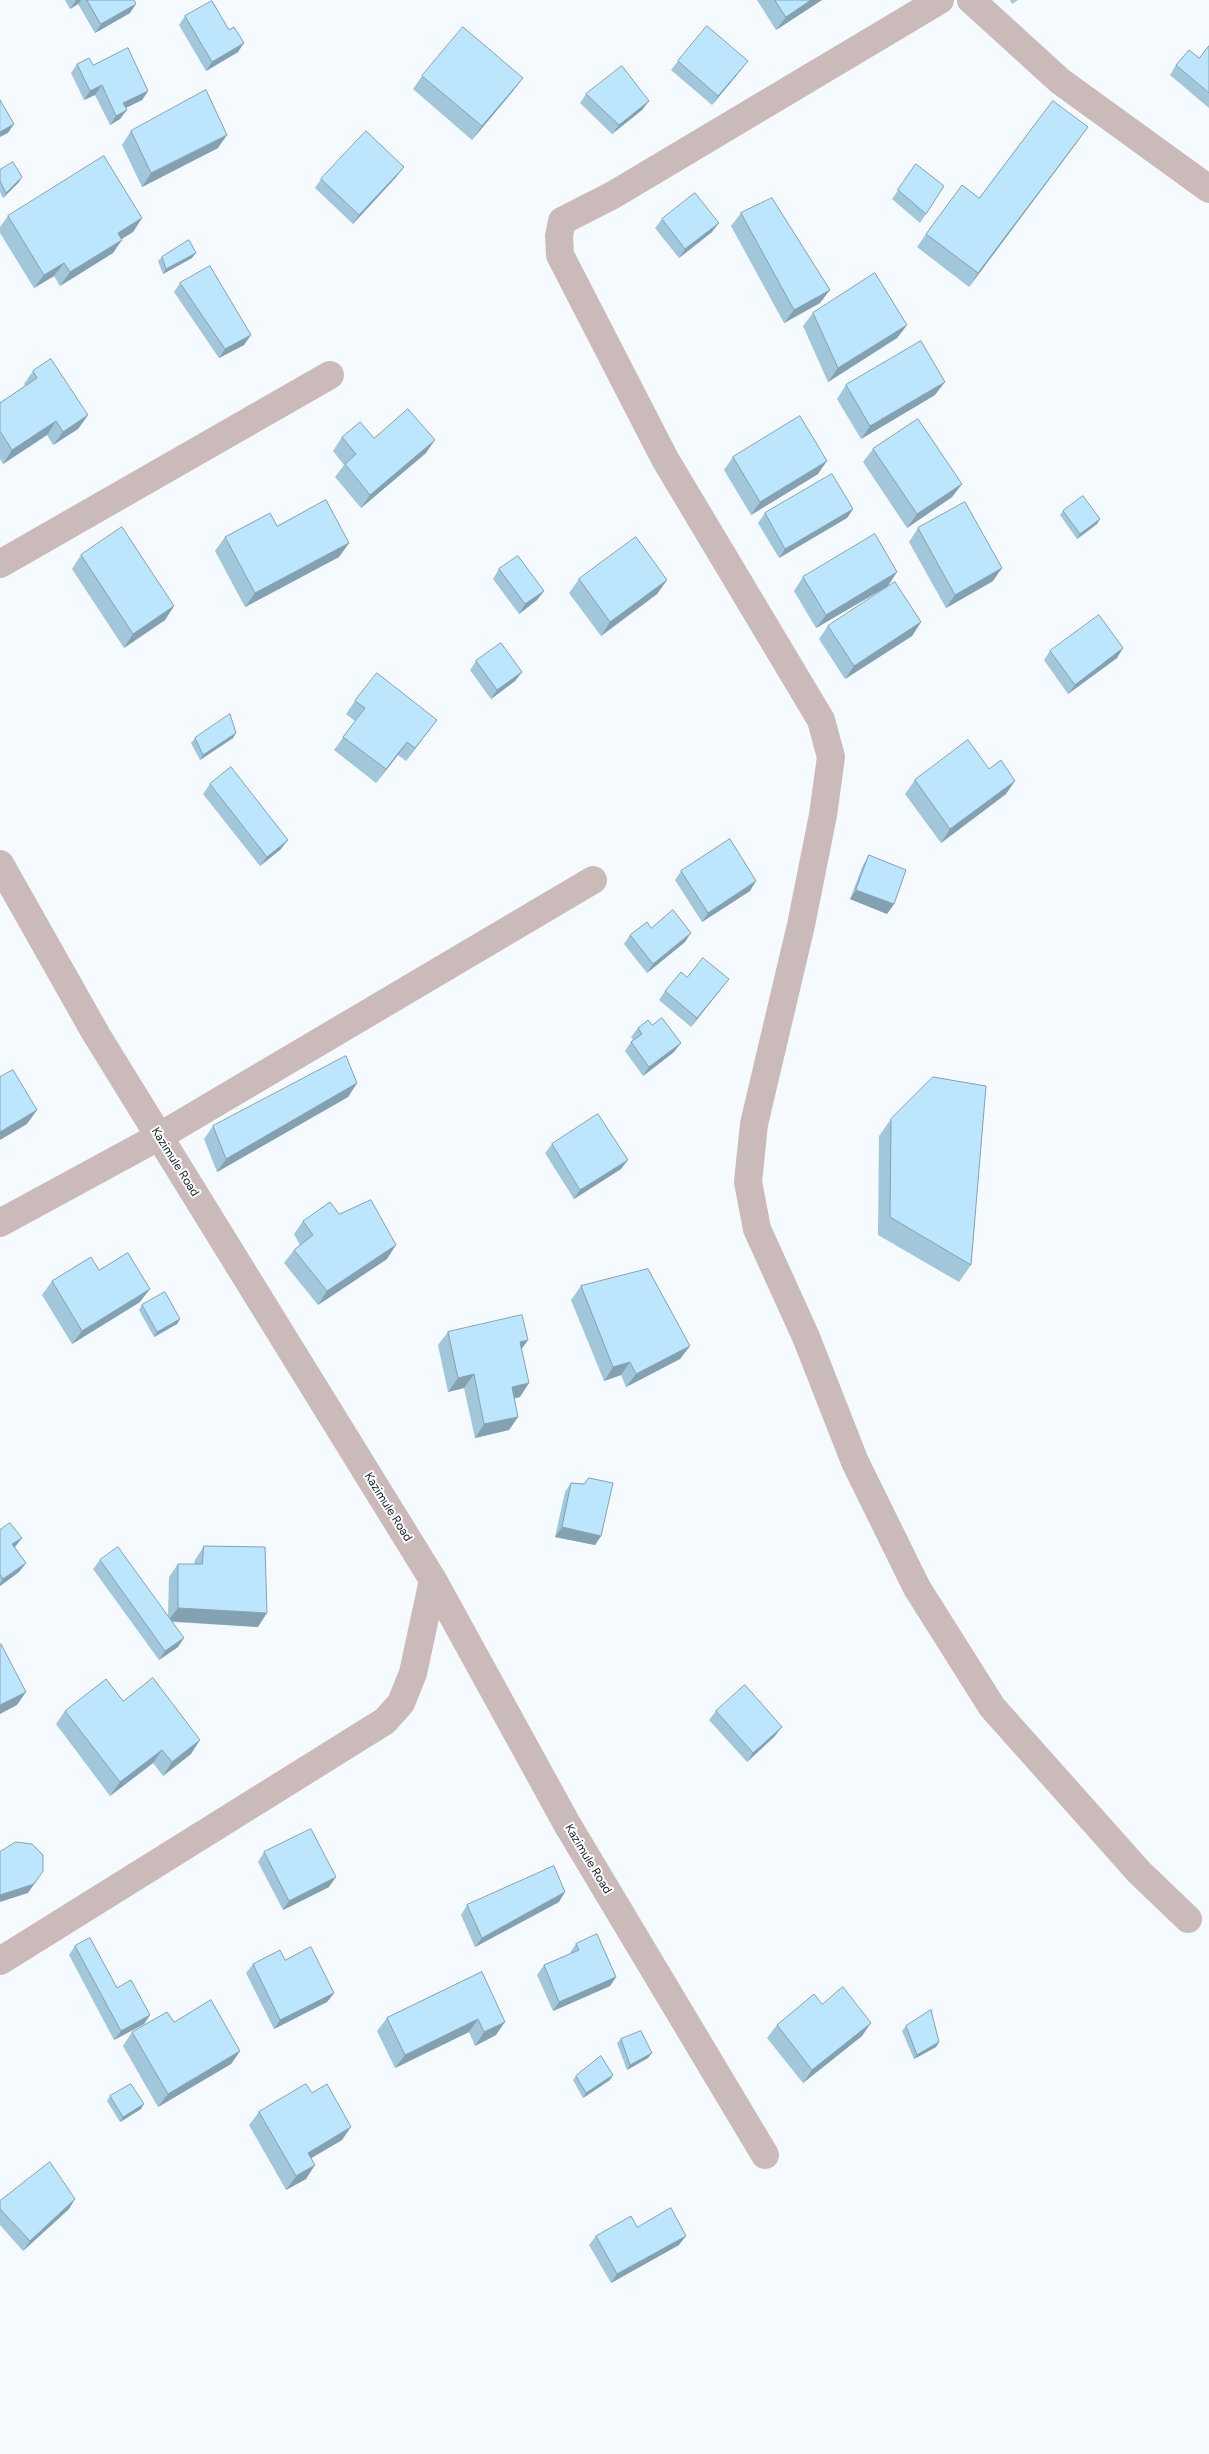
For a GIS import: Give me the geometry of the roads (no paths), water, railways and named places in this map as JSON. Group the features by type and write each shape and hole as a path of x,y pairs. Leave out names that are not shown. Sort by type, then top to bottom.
{"street":[{"path":"940,0 613,195 562,221 559,236 560,255 665,459 821,720 832,757 823,815 801,924 754,1124 748,1182 757,1229 806,1337 855,1462 917,1588 992,1707 1139,1872 1188,1919"},
{"path":"971,0 1060,81 1209,189"},
{"path":"0,564 330,375"},
{"name":"Kazimule Road","path":"0,864 96,1034 432,1580 567,1824 765,2155"},
{"path":"0,1223 160,1136 593,880"},
{"path":"0,1961 385,1720 402,1703 413,1673 432,1580"}]}
